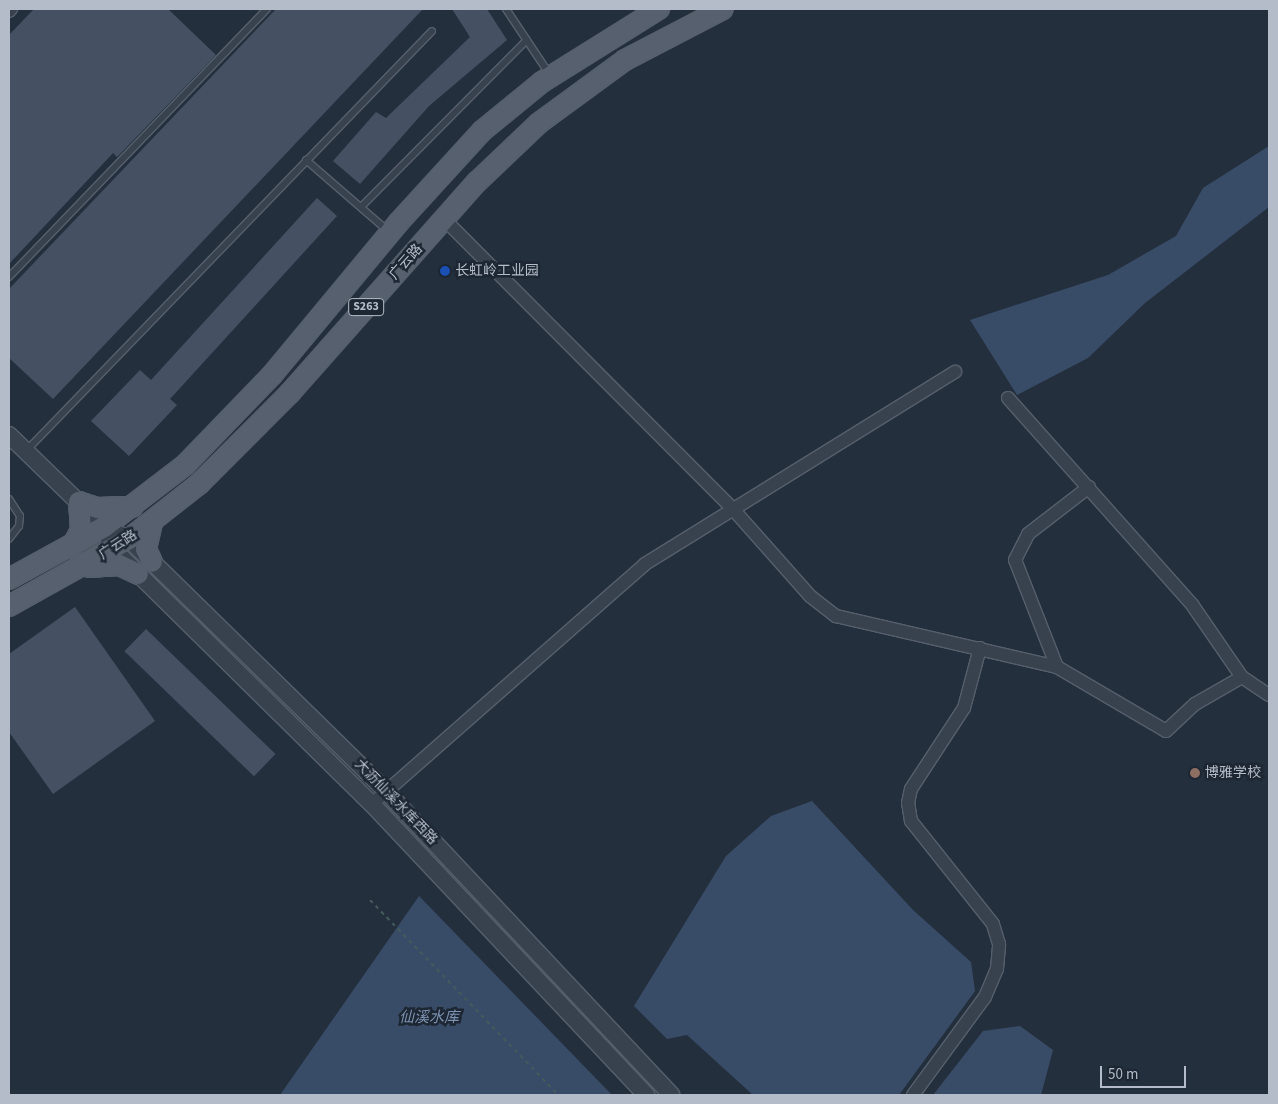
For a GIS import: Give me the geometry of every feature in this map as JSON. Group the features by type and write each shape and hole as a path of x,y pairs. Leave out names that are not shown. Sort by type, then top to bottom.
{"main road":[{"name":"广云路","path":"9,579 71,548 104,527 133,507 185,465 231,419 390,232 482,131 551,76 659,9"},
{"name":"广云路","path":"9,606 84,568 152,523 234,452 444,219 540,122 625,60 723,9"},
{"path":"71,548 81,530 79,502 98,508 133,507"},
{"path":"84,568 120,565 145,568 146,549 152,523"}],"street":[{"path":"444,219 732,508 810,596 836,616 980,648 1058,668 1166,731 1195,704 1242,677"},
{"path":"372,804 385,790 592,606 645,564 732,508 955,372"},
{"path":"1008,398 1193,606 1242,677 1269,695"},
{"path":"9,435 145,568 372,804 646,1095"},
{"path":"1058,668 1015,560 1028,534 1089,488"},
{"name":"大沥仙溪水库西路","path":"145,568 385,790 671,1095"},
{"path":"913,1095 985,997 997,969 999,944 994,924 911,821 908,803 911,789 964,708 980,648"}],"lane":[{"path":"9,277 267,9"},
{"path":"506,9 551,76"},
{"path":"26,451 432,31"},
{"path":"361,208 527,40"},
{"path":"306,160 390,232"},
{"path":"9,498 20,516 19,526 9,539"}],"path":[{"path":"370,900 558,1095"}],"water":[{"path":"1269,146 1269,207 1145,303 1088,358 1017,395 970,320 1108,275 1176,236 1203,188"},
{"path":"812,801 913,910 971,962 975,991 899,1095 753,1095 687,1035 667,1039 634,1006 726,856 771,816"},
{"name":"仙溪水库","path":"419,896 612,1095 280,1095"},
{"path":"1020,1026 1053,1050 1041,1095 933,1095 983,1031"}],"building":[{"path":"34,9 168,9 216,55 117,157 113,153 9,264 9,35"},
{"path":"276,9 423,9 53,399 9,358 9,289"},
{"path":"452,9 487,9 507,40 429,106 360,184 333,161 376,112 386,118 470,37"},
{"path":"317,198 337,216 170,399 177,405 129,456 91,421 140,370 151,380"},
{"path":"75,607 155,721 53,794 9,732 9,654"},
{"path":"146,629 275,754 254,776 124,651"}],"place":[{"name":"长虹岭工业园","path":"445,271"},
{"name":"博雅学校","path":"1195,773"}]}
